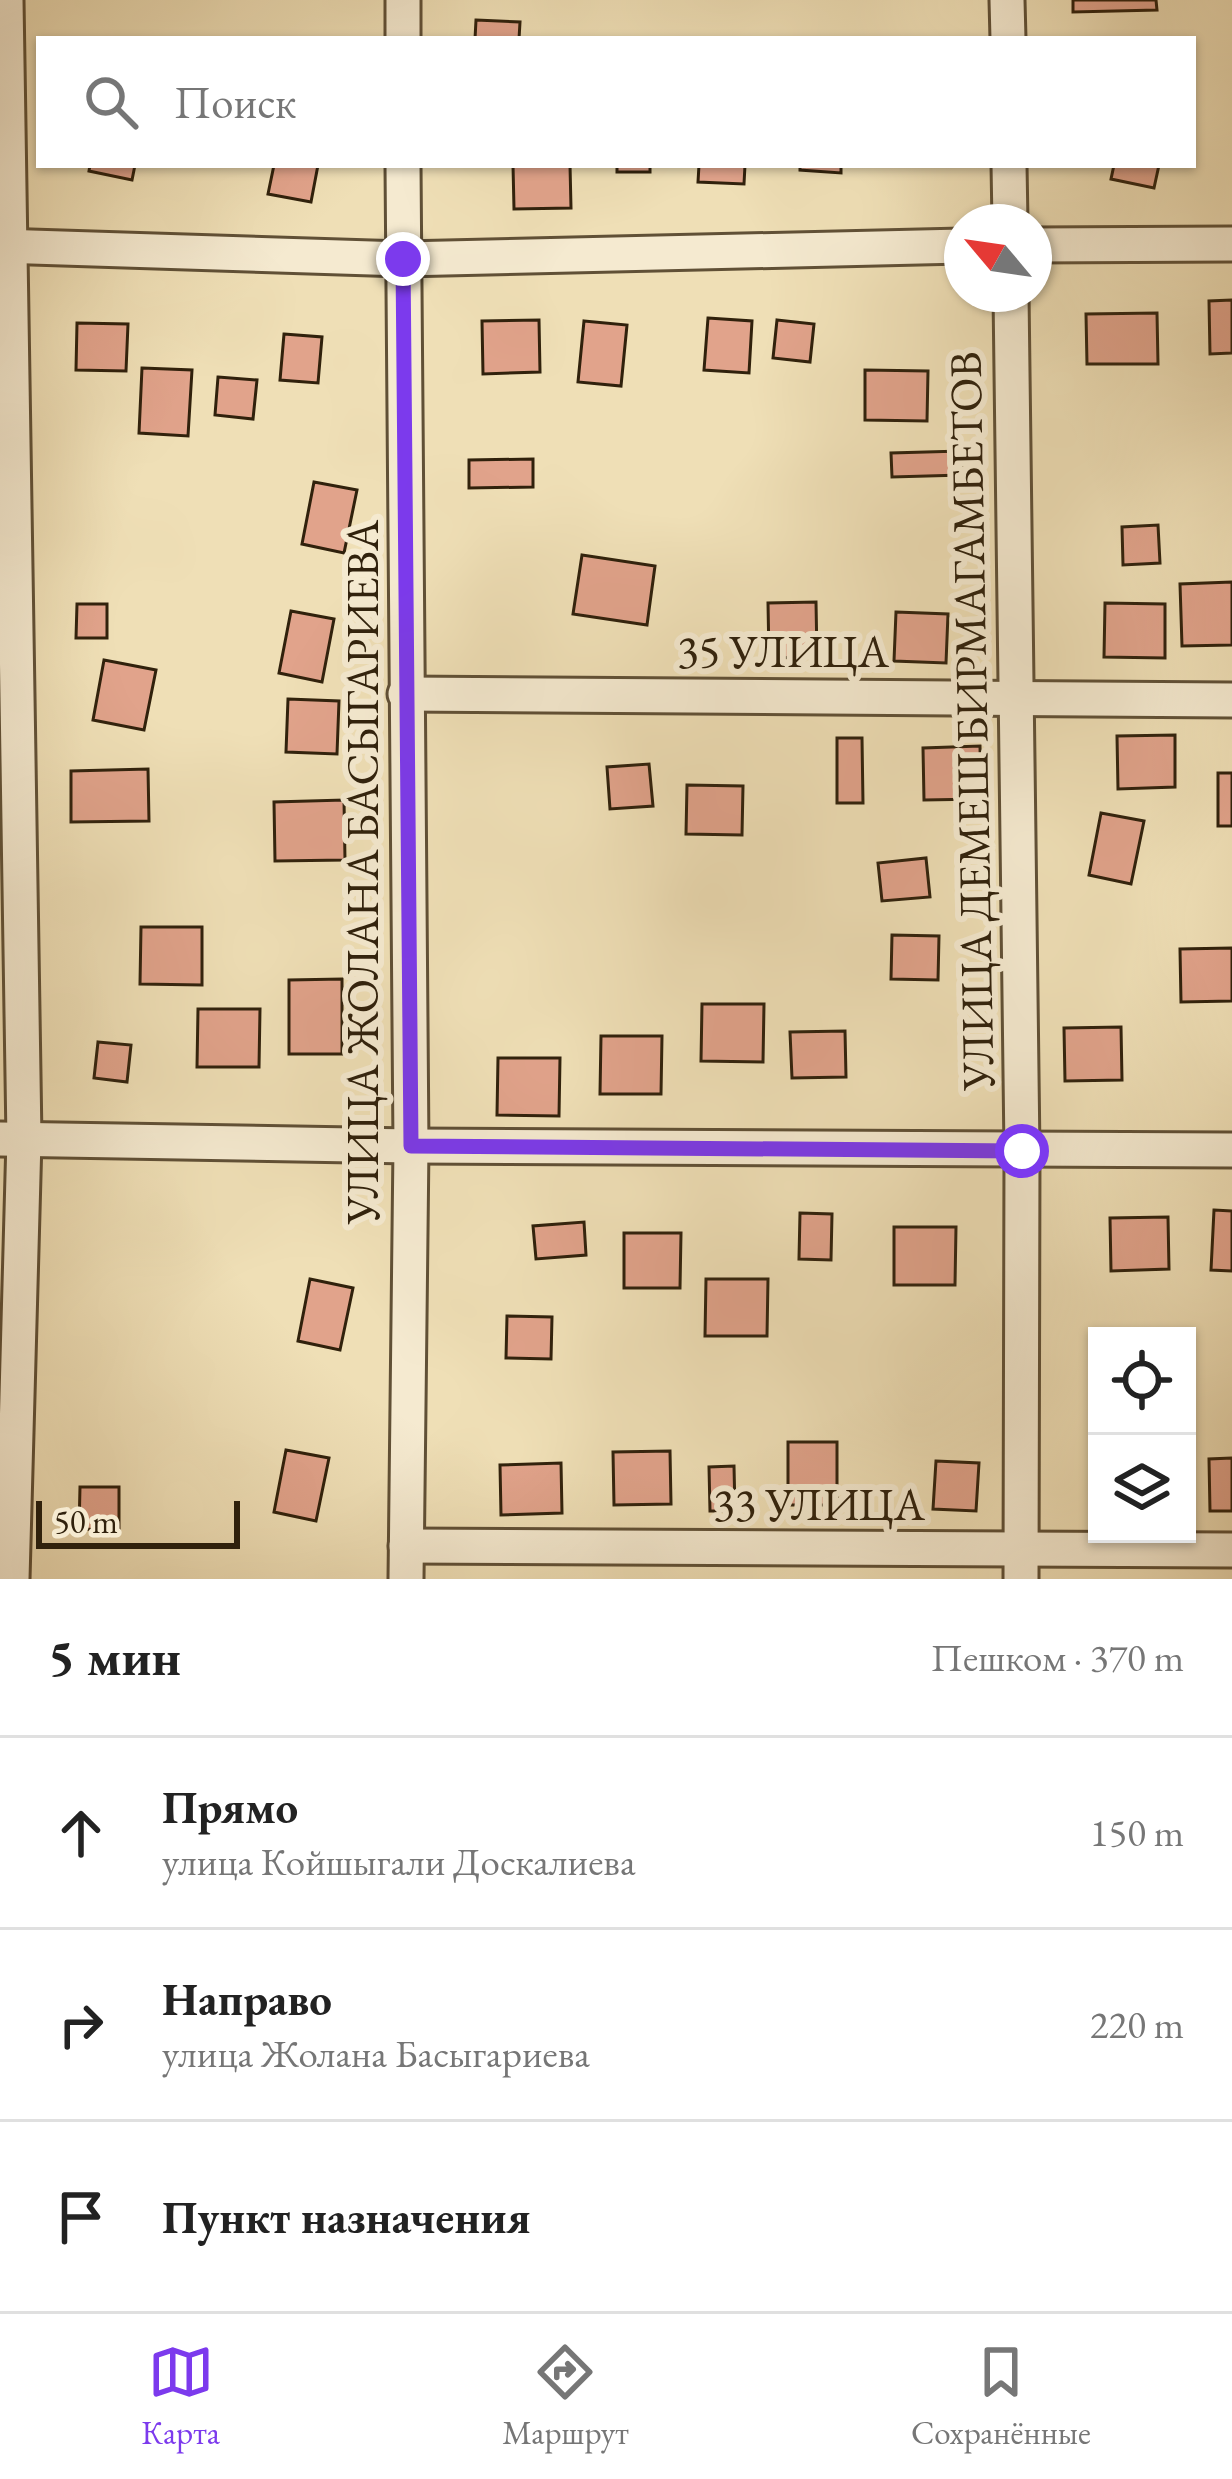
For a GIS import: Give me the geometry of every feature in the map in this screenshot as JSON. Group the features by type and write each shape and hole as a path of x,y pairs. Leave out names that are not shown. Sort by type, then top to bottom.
{"street":[{"path":"6,0 3,246 12,1579"},
{"path":"403,36 404,0"},
{"path":"1007,0 1008,36"},
{"name":"УЛИЦА ЖОЛАНА БАСЫГАРИЕВА","path":"403,168 411,1146 406,1562"},
{"path":"1010,168 1010,204"},
{"path":"1052,244 1232,244"},
{"path":"3,246 403,259 944,246"},
{"name":"УЛИЦА ДЕМЕШ БИРМАГАМБЕТОВ","path":"1011,312 1022,1151 1020,1565"},
{"name":"35 УЛИЦА","path":"405,694 1232,700"},
{"path":"12,1139 1232,1150"},
{"name":"33 УЛИЦА","path":"406,1562 1020,1565 1232,1550"}],"building":[{"path":"1073,0 1156,0 1157,10 1073,12"},
{"path":"476,20 520,22 519,36 475,36"},
{"path":"90,168 134,168 132,180"},
{"path":"273,168 317,168 311,202 268,194"},
{"path":"513,168 570,168 571,208 514,209"},
{"path":"617,168 650,168 650,172 617,172"},
{"path":"699,168 745,168 744,184 698,182"},
{"path":"841,168 841,173 800,170"},
{"path":"1113,168 1158,168 1154,188 1111,179"},
{"path":"1232,300 1232,353 1210,354 1209,301"},
{"path":"1157,313 1158,364 1087,364 1086,314"},
{"path":"708,318 752,321 749,373 704,370"},
{"path":"539,320 540,372 483,374 482,321"},
{"path":"777,320 814,324 810,362 773,358"},
{"path":"584,321 627,325 621,386 578,382"},
{"path":"77,323 128,324 126,371 76,370"},
{"path":"284,334 322,337 318,383 280,380"},
{"path":"142,368 192,370 188,436 139,433"},
{"path":"865,370 928,371 927,421 865,420"},
{"path":"218,377 257,380 253,419 215,415"},
{"path":"961,451 962,475 892,477 891,453"},
{"path":"533,459 533,487 469,488 469,460"},
{"path":"314,482 357,490 344,553 302,544"},
{"path":"1158,525 1160,563 1123,565 1122,527"},
{"path":"582,555 655,566 647,625 573,614"},
{"path":"1232,582 1232,645 1182,646 1180,584"},
{"path":"816,602 817,657 769,658 768,603"},
{"path":"1105,603 1165,604 1165,658 1104,657"},
{"path":"77,604 107,604 107,638 76,638"},
{"path":"291,611 334,619 322,682 279,673"},
{"path":"896,612 948,614 946,663 894,661"},
{"path":"104,660 156,670 144,730 93,720"},
{"path":"288,699 339,701 337,754 286,752"},
{"path":"1175,735 1175,787 1118,789 1117,736"},
{"path":"837,738 862,738 863,803 837,803"},
{"path":"980,746 981,799 924,800 923,748"},
{"path":"649,764 653,806 610,809 607,767"},
{"path":"148,769 149,821 71,822 71,771"},
{"path":"1218,773 1232,773 1232,826 1218,826"},
{"path":"687,785 743,786 742,835 686,834"},
{"path":"344,800 345,860 275,861 274,802"},
{"path":"1101,813 1144,821 1131,884 1089,875"},
{"path":"926,858 930,897 882,901 878,863"},
{"path":"141,927 202,927 202,985 140,984"},
{"path":"892,935 939,936 938,980 891,979"},
{"path":"1232,948 1232,1001 1181,1002 1180,949"},
{"path":"342,979 342,1054 289,1054 289,980"},
{"path":"702,1004 764,1004 763,1062 701,1061"},
{"path":"198,1009 260,1009 259,1067 197,1067"},
{"path":"1121,1027 1122,1080 1065,1081 1064,1028"},
{"path":"845,1031 846,1077 792,1078 790,1032"},
{"path":"601,1036 662,1036 661,1094 600,1094"},
{"path":"98,1042 131,1045 127,1082 94,1078"},
{"path":"498,1058 560,1058 559,1116 497,1115"},
{"path":"1214,1210 1232,1211 1232,1271 1211,1270"},
{"path":"800,1213 832,1214 831,1260 799,1259"},
{"path":"1168,1217 1169,1269 1111,1271 1110,1218"},
{"path":"584,1222 586,1255 536,1259 533,1226"},
{"path":"894,1227 956,1227 955,1285 894,1285"},
{"path":"624,1233 681,1233 680,1288 624,1288"},
{"path":"310,1279 353,1288 340,1350 298,1341"},
{"path":"706,1279 768,1279 767,1336 705,1336"},
{"path":"507,1316 552,1317 551,1359 506,1358"},
{"path":"788,1442 837,1442 837,1505 788,1505"},
{"path":"286,1450 329,1458 316,1521 274,1512"},
{"path":"670,1451 671,1504 614,1505 613,1452"},
{"path":"1232,1458 1232,1511 1210,1511 1209,1459"},
{"path":"936,1461 979,1463 976,1511 933,1509"},
{"path":"561,1463 562,1513 501,1515 500,1465"},
{"path":"734,1466 735,1511 710,1511 709,1467"},
{"path":"80,1487 119,1487 119,1530 79,1529"}],"route":[{"path":"403,259 411,1146 1022,1151"}]}
